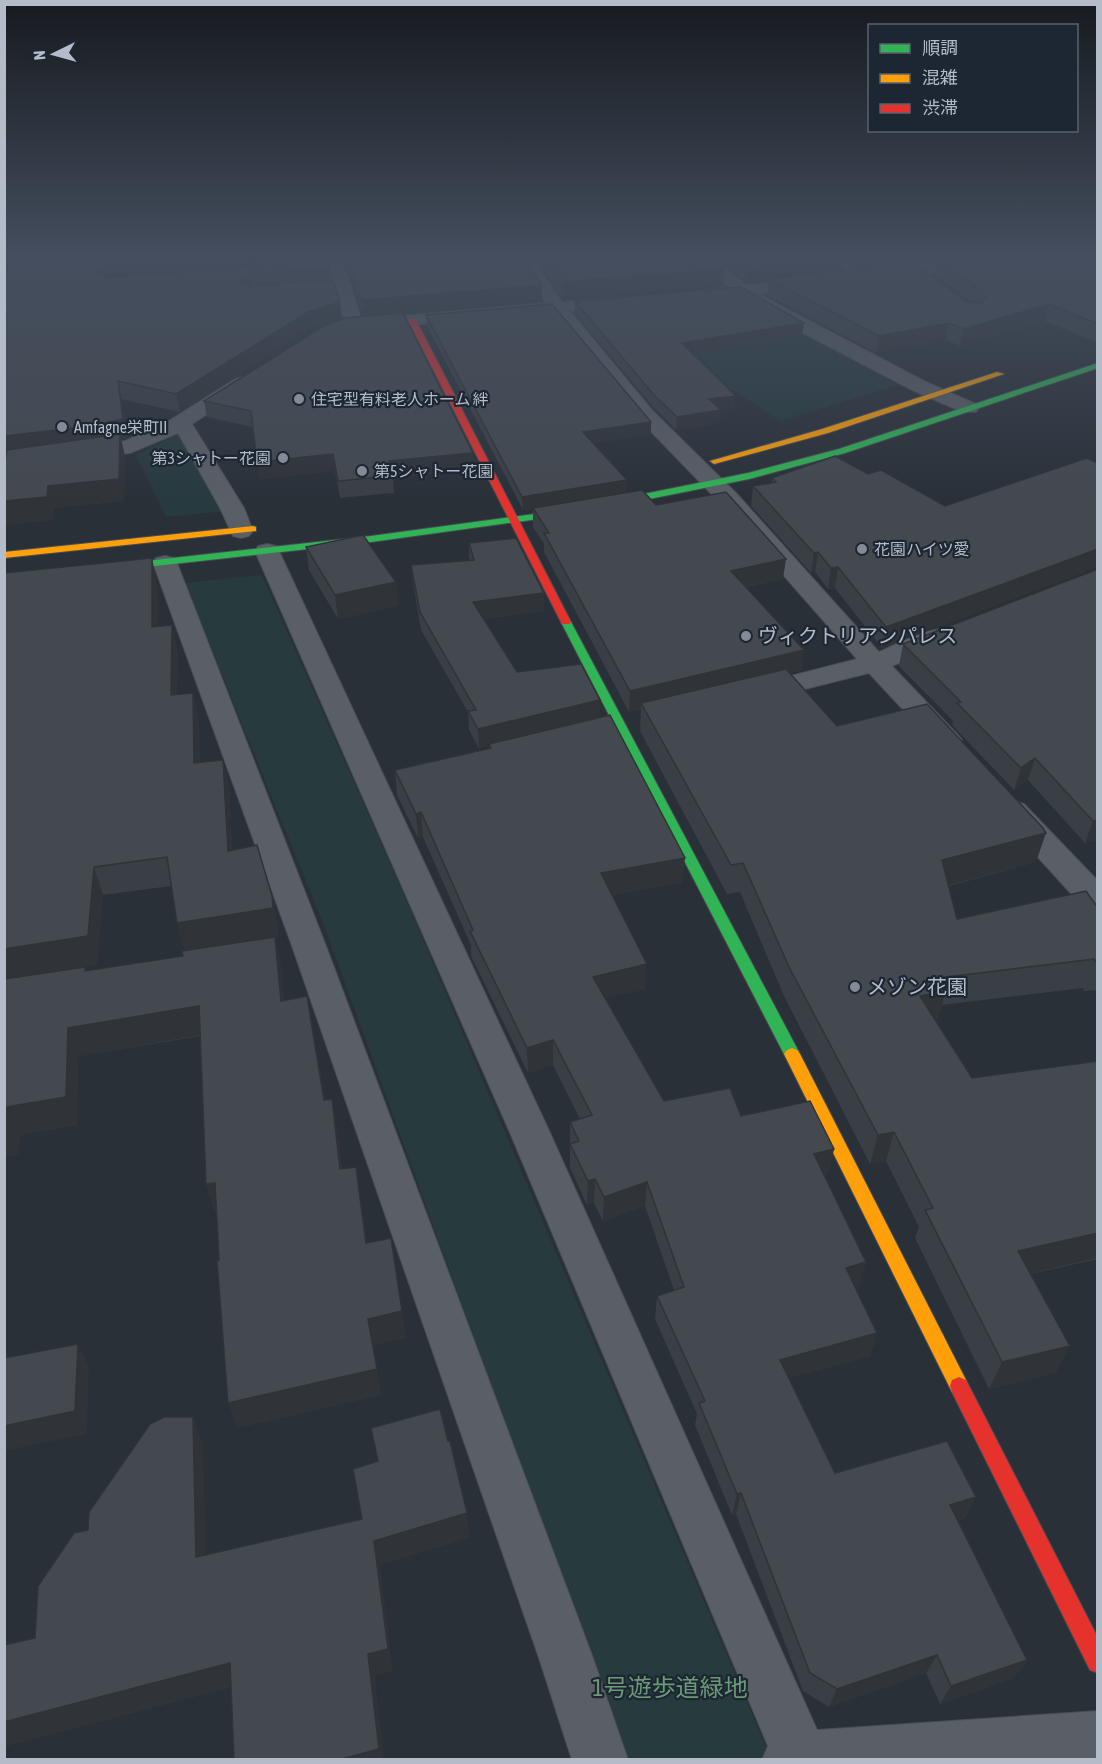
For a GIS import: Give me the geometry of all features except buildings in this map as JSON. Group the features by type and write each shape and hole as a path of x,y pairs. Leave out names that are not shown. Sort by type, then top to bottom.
{"street":[{"path":"420,336 798,1068 1098,1662"},
{"path":"581,336 686,467 715,484 875,663 962,756"},
{"path":"822,336 917,385 969,408"},
{"path":"589,508 715,484 842,451 1098,365"},
{"path":"4,464 130,447 178,424 263,370"},
{"path":"686,467 825,431 1011,370"},
{"path":"178,424 186,429 232,508 241,531"},
{"path":"95,570 165,563 266,539 515,521 546,516"},
{"path":"4,555 241,531 266,539 384,783 531,1135 801,1759"},
{"path":"165,563 291,949 566,1658 600,1760"},
{"path":"734,699 875,663 964,627"},
{"path":"994,790 1098,902"},
{"path":"790,1760 1098,1739"}],"green space":[{"path":"710,336 808,336 897,385 781,421 667,348"},
{"path":"177,434 183,434 228,511 166,517 136,455"},
{"name":"1号遊歩道緑地","path":"262,575 405,897 771,1759 627,1759 325,928 185,583"}],"traffic: fast":[{"path":"604,505 749,476 842,451 1098,365"},
{"path":"110,568 371,539 535,517"},
{"path":"566,622 792,1054"}],"traffic: slow":[{"path":"714,461 825,431 1000,374"},
{"path":"4,555 253,529"},
{"path":"792,1054 959,1386"}],"traffic: jam":[{"path":"420,336 566,622"},
{"path":"959,1386 1098,1662"}],"place":[{"name":"住宅型有料老人ホーム 絆","path":"299,399"},
{"name":"Amfagne栄町II","path":"62,427"},
{"name":"第3シャトー花園","path":"283,458"},
{"name":"第5シャトー花園","path":"362,471"},
{"name":"花園ハイツ愛","path":"862,549"},
{"name":"ヴィクトリアンパレス","path":"746,636"},
{"name":"メゾン花園","path":"855,987"}]}
